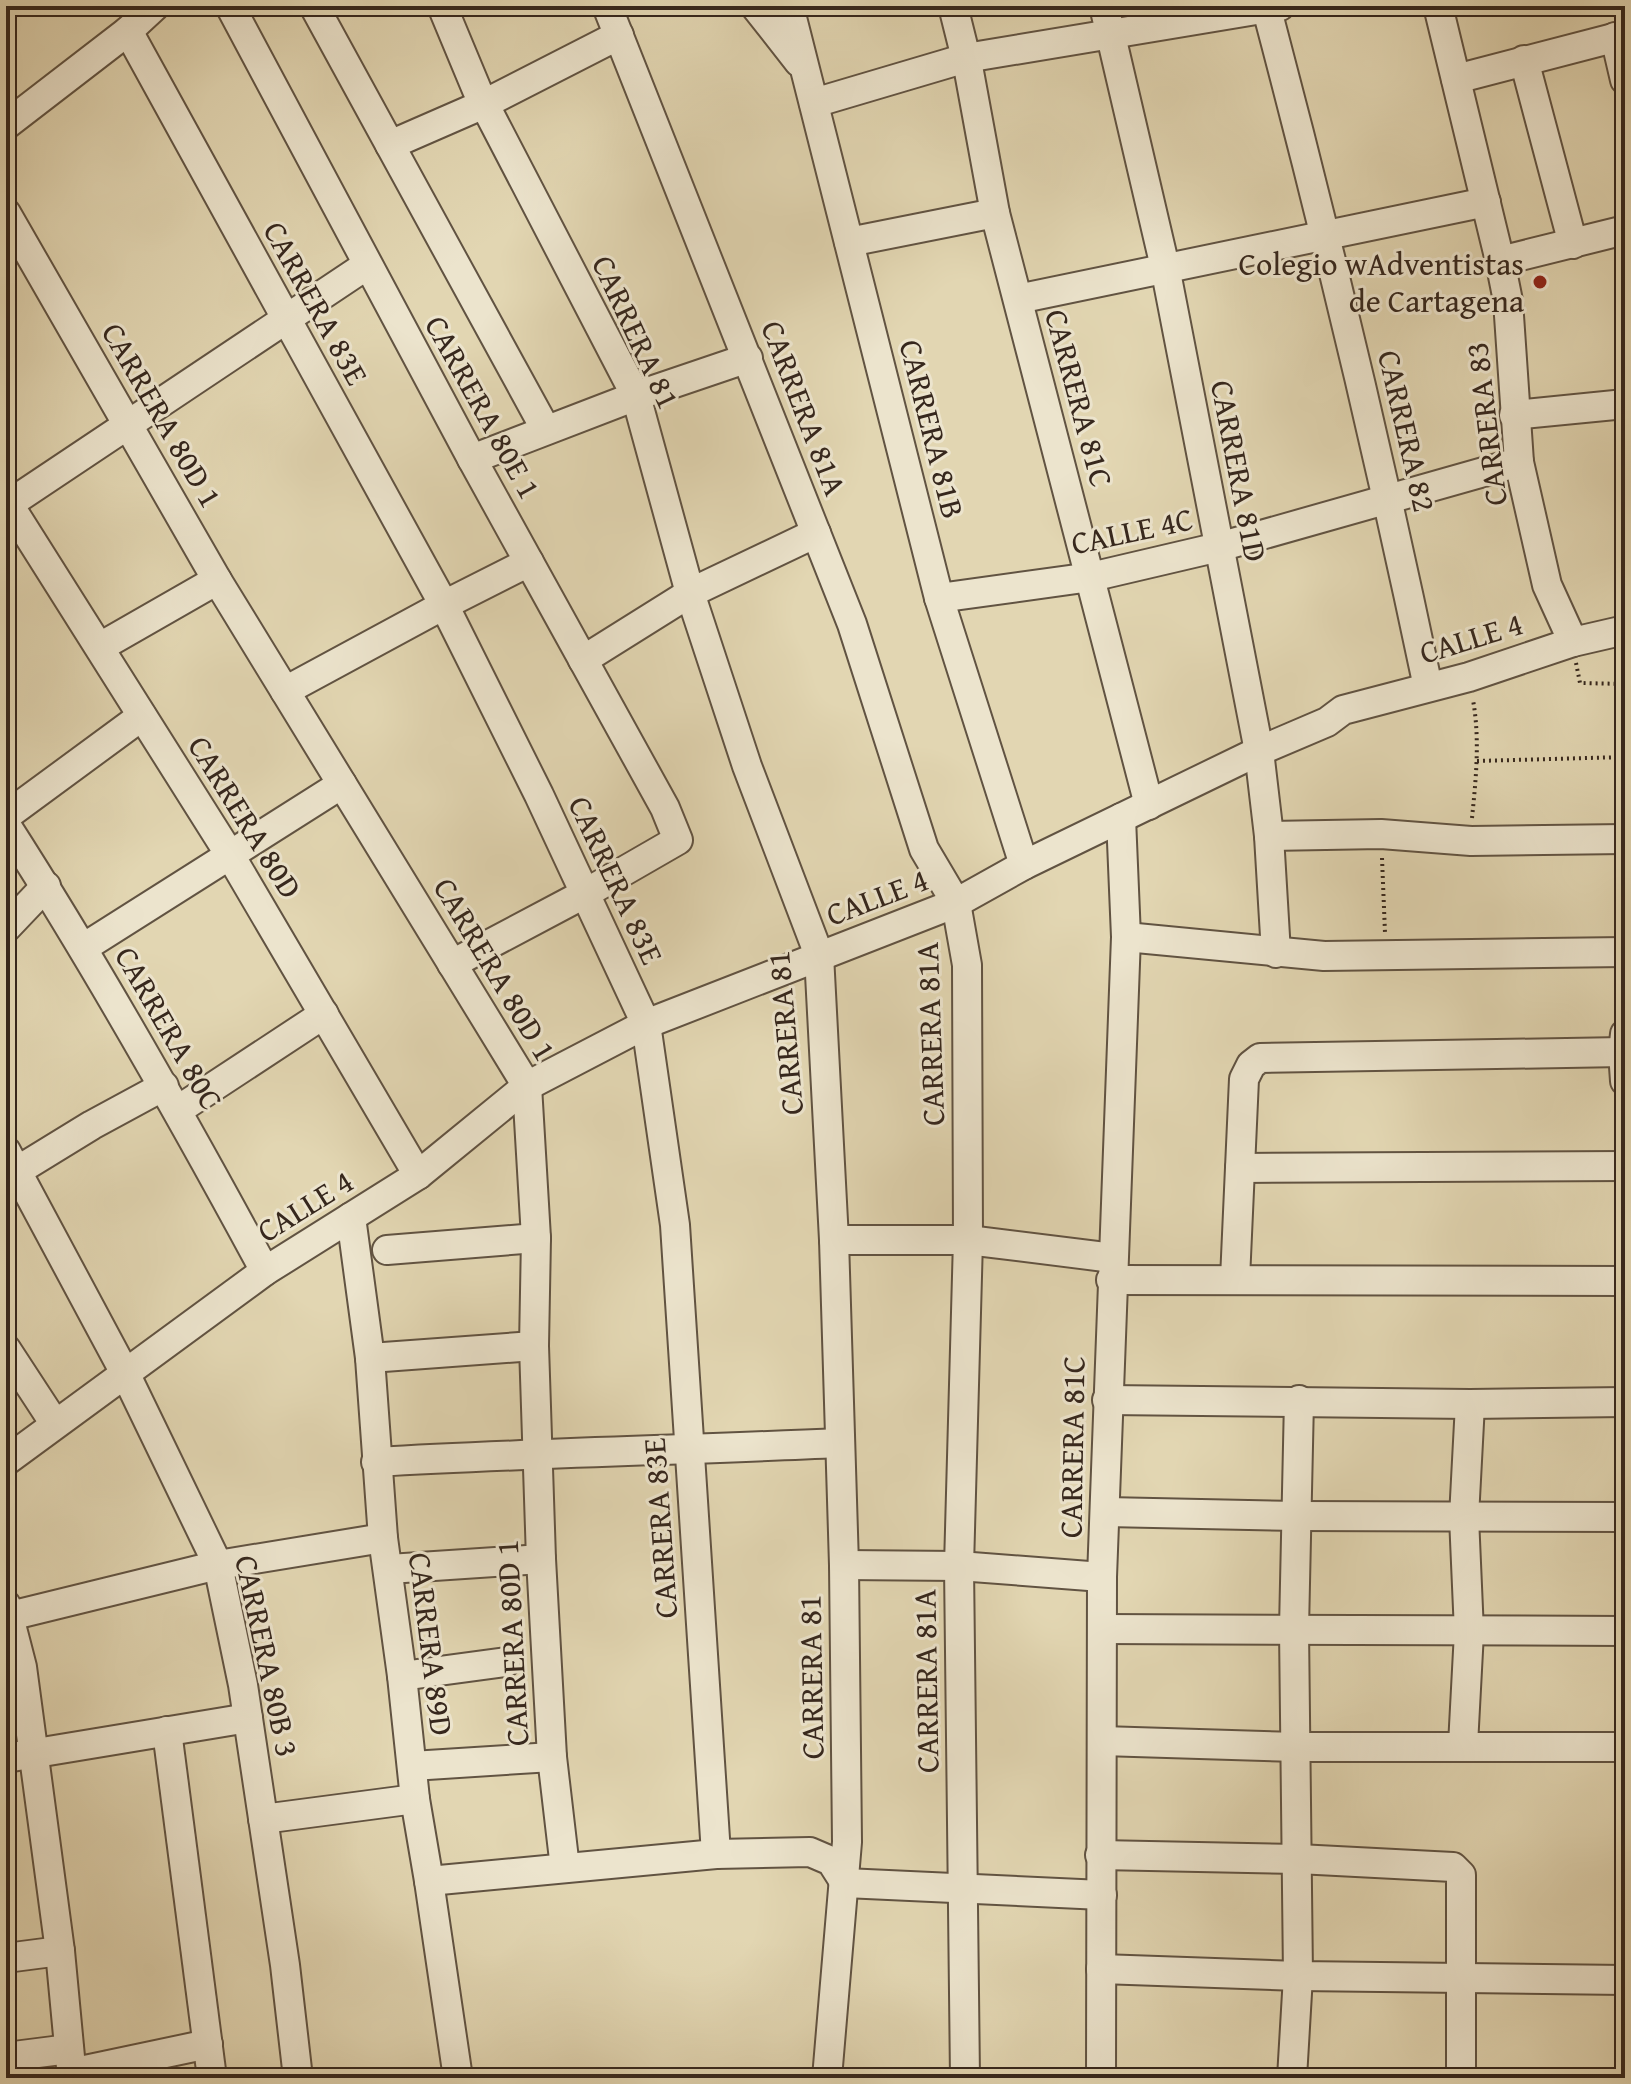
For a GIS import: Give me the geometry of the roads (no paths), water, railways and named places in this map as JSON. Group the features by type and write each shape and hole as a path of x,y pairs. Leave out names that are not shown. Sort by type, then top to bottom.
{"street":[{"path":"6,125 128,31 155,6"},
{"name":"CARRERA 80E 1","path":"230,6 472,459 665,808 678,840 586,893"},
{"path":"314,6 546,430"},
{"name":"CARRERA 81","path":"442,6 484,104 636,396 690,593 747,766 819,955 834,1240 844,1565 847,1842 827,2078"},
{"path":"755,6 805,70"},
{"name":"CARRERA 81B","path":"789,6 939,598 1024,865"},
{"name":"CARRERA 81C","path":"953,6 966,58 995,213 1149,805"},
{"name":"CARRERA 83","path":"1438,6 1508,301 1519,462 1547,585 1573,642"},
{"path":"814,103 1107,19 1271,7"},
{"name":"CARRERA 82","path":"1271,7 1389,499 1428,687"},
{"path":"390,145 484,104 616,15"},
{"name":"CARRERA 81A","path":"616,15 852,624 924,849 956,903 967,965 968,1240 959,1566 965,2078"},
{"name":"CARRERA 81D","path":"1107,19 1165,267 1259,751 1269,836 1276,953"},
{"name":"CARRERA 83E","path":"128,31 444,605 586,893 646,1024 675,1225 716,1854"},
{"path":"1456,79 1620,36 1625,80"},
{"path":"1524,60 1573,244"},
{"path":"1018,299 1486,202"},
{"name":"CARRERA 80D 1","path":"6,213 217,580 527,1086 536,1238 534,1346 541,1559 552,1757 565,1868"},
{"path":"849,242 995,213"},
{"path":"1500,261 1625,230"},
{"path":"7,504 367,265"},
{"path":"472,459 636,396 748,358"},
{"path":"1514,415 1625,404"},
{"name":"CALLE 4C","path":"939,598 1091,577 1219,547 1519,462"},
{"name":"CARRERA 80D","path":"7,504 230,855 418,1175"},
{"path":"583,660 690,593 816,533"},
{"path":"285,691 529,562"},
{"path":"100,647 217,580"},
{"name":"CALLE 4","path":"6,1461 265,1271 418,1175 527,1086 646,1024 956,903 1024,865 1259,751 1327,722 1343,710 1469,677 1573,642 1625,630"},
{"path":"6,816 142,716"},
{"path":"83,948 342,784"},
{"name":"CARRERA 81C","path":"1101,2078 1102,1577 1126,937 1121,818"},
{"name":"CARRERA 80C","path":"6,825 46,886 171,1098 265,1271"},
{"path":"1269,836 1381,834 1471,841 1625,839"},
{"path":"6,928 46,886"},
{"path":"452,964 586,893"},
{"path":"1126,937 1276,953 1386,956 1625,952"},
{"path":"10,1168 92,1125 171,1098 324,1014"},
{"path":"1235,1279 1244,1079 1251,1065 1260,1058 1624,1043 1625,1081"},
{"path":"1240,1168 1625,1166"},
{"name":"CARRERA 80B 3","path":"10,1168 126,1375 218,1565 248,1718 298,2078"},
{"name":"CARRERA 89D","path":"351,1217 370,1358 383,1538 415,1799 458,2078"},
{"path":"387,1250 536,1238"},
{"path":"834,1240 968,1240 1112,1269 1235,1279 1625,1281"},
{"path":"370,1358 534,1346"},
{"path":"6,1349 55,1424"},
{"path":"1107,1400 1470,1404 1625,1402"},
{"path":"1292,2078 1298,1976 1294,1629 1299,1400"},
{"path":"1463,1745 1469,1632 1464,1517 1470,1404"},
{"path":"376,1462 840,1443"},
{"path":"1106,1512 1625,1517"},
{"path":"71,2067 60,1951 19,1756 8,1611 218,1565 383,1538"},
{"path":"389,1569 541,1559"},
{"path":"844,1565 959,1566 1102,1577"},
{"path":"1102,1629 1625,1631"},
{"path":"402,1676 506,1662"},
{"path":"19,1756 248,1718"},
{"path":"167,1731 212,2078"},
{"path":"1102,1741 1297,1747 1625,1747"},
{"path":"412,1766 552,1757"},
{"path":"263,1819 415,1799"},
{"path":"429,1881 716,1854 810,1852 831,1861 845,1883 1102,1895"},
{"path":"1100,1855 1298,1859 1453,1867 1461,1875 1461,2078"},
{"path":"6,1958 60,1951"},
{"path":"1101,1969 1298,1976 1625,1980"},
{"path":"6,2057 71,2067 208,2044"}],"place":[{"name":"Colegio wAdventistas de Cartagena","path":"1540,282"}]}
